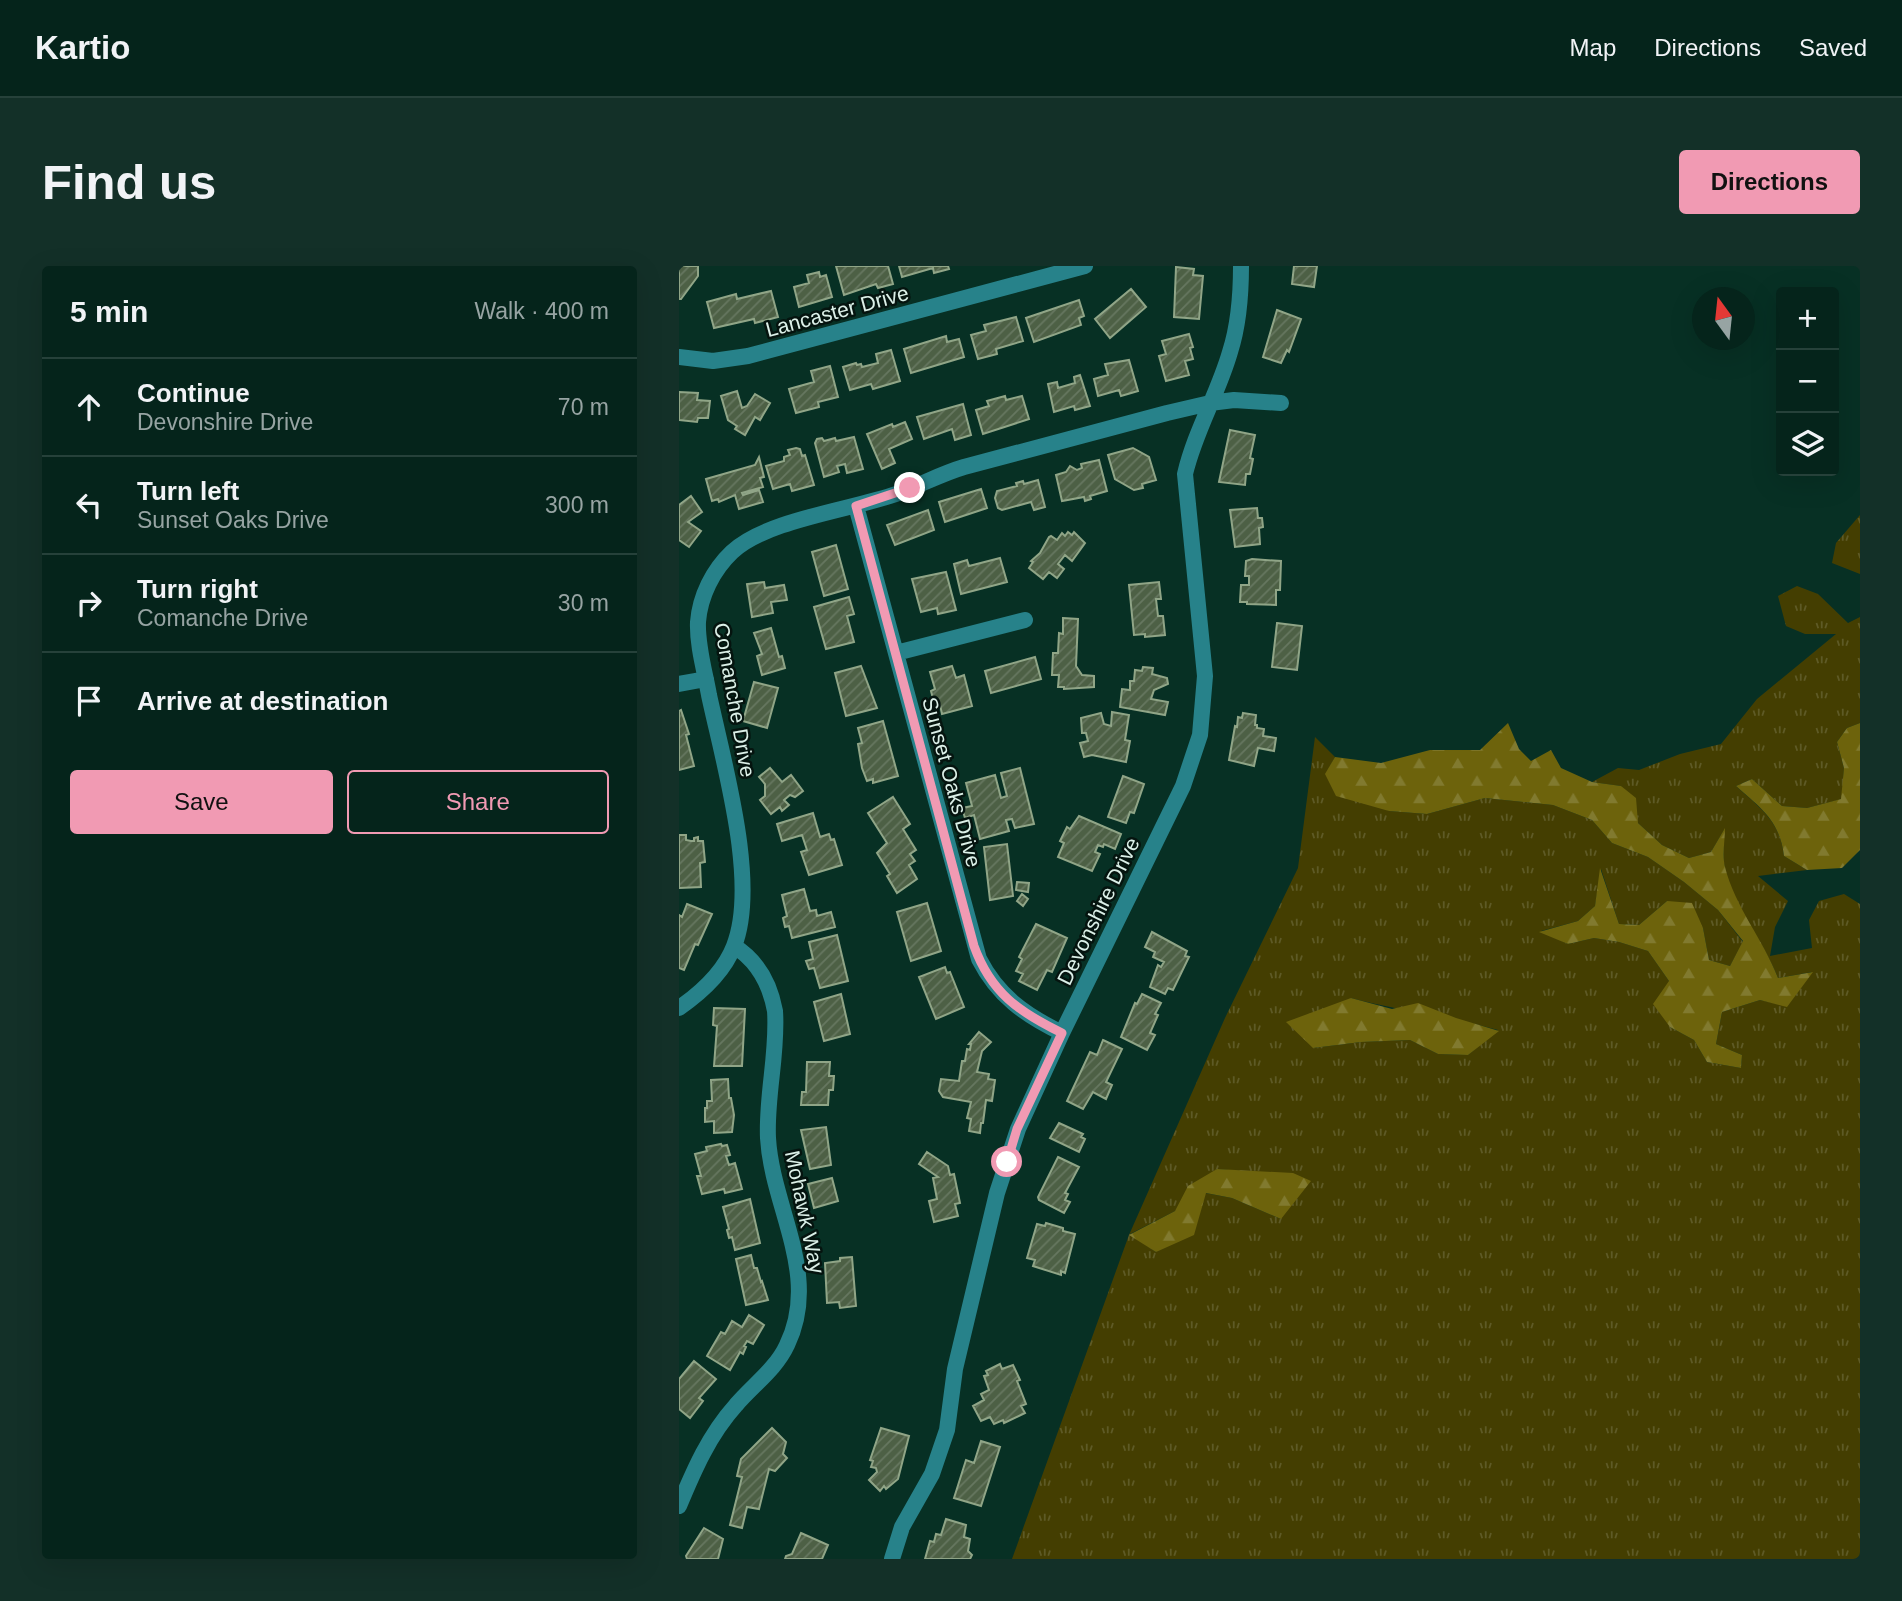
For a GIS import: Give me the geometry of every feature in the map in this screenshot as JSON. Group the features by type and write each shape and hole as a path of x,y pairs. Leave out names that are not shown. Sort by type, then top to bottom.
{"street":[{"name":"Lancaster Drive","path":"679,357 713,361 748,356 1085,266"},
{"name":"Devonshire Drive","path":"892,1559 902,1527 932,1474 940,1452 952,1406 955,1369 997,1193 1017,1129 1183,786 1200,736 1206,693 1185,474 1189,456 1230,354 1236,330 1241,266"},
{"name":"Comanche Drive","path":"679,1009 697,996 723,967 734,946 742,906 739,835 699,636 699,614 706,591 722,563 747,541 762,533 897,494 957,469 1210,403 1234,400 1281,403"},
{"name":"Sunset Oaks Drive","path":"856,506 979,959 993,983 1015,1006 1062,1033"},
{"path":"896,653 1025,620"},
{"path":"679,684 706,679"},
{"name":"Mohawk Way","path":"679,1506 701,1455 718,1428 736,1404 781,1356 793,1330 799,1303 799,1268 772,1167 768,1139 775,1011 770,992 757,965 734,946"}],"green space":[{"path":"1860,515 1860,574 1832,563 1836,543"},
{"path":"1797,586 1818,594 1848,623 1860,617 1860,723 1847,728 1837,742 1844,768 1842,799 1807,808 1782,806 1752,779 1736,786 1774,825 1784,856 1807,870 1758,876 1788,901 1775,927 1770,956 1812,948 1809,920 1819,901 1844,894 1860,904 1860,1559 1012,1559 1129,1235 1225,1018 1298,868 1315,737 1335,757 1326,774 1389,811 1427,814 1485,798 1553,805 1592,820 1612,843 1648,857 1684,882 1718,910 1743,942 1730,966 1709,960 1703,928 1667,901 1639,925 1619,924 1601,869 1595,906 1578,921 1541,931 1568,944 1594,938 1648,951 1669,981 1670,1027 1694,1040 1707,1062 1741,1068 1742,1055 1716,1044 1722,1012 1760,1000 1787,1006 1812,972 1778,978 1727,877 1724,830 1711,852 1689,858 1662,845 1638,823 1621,786 1592,782 1618,768 1639,770 1680,754 1721,744 1757,699 1836,634 1805,634 1786,626 1778,596","holes":["1351,998 1387,1007 1498,1030 1468,1055 1438,1054 1410,1040 1313,1048","1217,1169 1252,1172 1281,1219 1232,1198 1205,1193 1156,1252 1130,1234 1175,1211"]},
{"path":"1508,723 1519,749 1531,761 1551,750 1561,768 1592,782 1621,786 1636,798 1638,823 1662,845 1689,858 1711,852 1725,828 1724,862 1730,882 1778,978 1813,972 1787,1007 1760,1000 1722,1012 1716,1044 1742,1055 1741,1068 1707,1062 1694,1040 1670,1027 1653,1004 1669,981 1648,951 1594,938 1568,944 1539,932 1578,921 1595,906 1600,868 1619,924 1639,925 1667,901 1692,903 1703,928 1709,960 1730,966 1743,941 1718,910 1684,882 1648,857 1612,843 1592,820 1553,805 1485,798 1427,814 1389,811 1336,796 1325,774 1335,757 1381,763 1430,750 1480,750"},
{"path":"1860,723 1860,850 1842,868 1807,870 1784,856 1774,824 1736,786 1752,779 1782,806 1807,808 1841,799 1844,768 1837,742 1847,728"},
{"path":"1351,998 1392,1009 1418,1003 1499,1031 1468,1055 1438,1054 1410,1040 1313,1048 1286,1022"},
{"path":"1217,1169 1293,1173 1311,1181 1281,1219 1232,1198 1206,1193 1194,1235 1156,1252 1129,1235 1175,1211 1188,1186"}],"building":[{"path":"679,266 698,266 698,276 681,299 679,299"},
{"path":"836,266 888,266 893,284 878,288 876,284 844,295"},
{"path":"899,266 948,266 949,269 934,273 933,268 902,277"},
{"path":"1294,266 1317,266 1314,287 1292,284"},
{"path":"1176,267 1194,269 1193,275 1203,276 1199,319 1174,317"},
{"path":"819,272 820,277 826,275 832,297 799,307 794,287 809,283 807,275"},
{"path":"1131,289 1146,307 1110,338 1095,319"},
{"path":"771,291 778,317 714,328 707,302 736,294 737,299"},
{"path":"1079,300 1084,316 1079,318 1081,325 1034,342 1026,318"},
{"path":"1277,310 1301,319 1289,352 1287,350 1281,363 1263,357"},
{"path":"1016,317 1023,341 996,349 997,354 978,359 971,335 986,331 984,325"},
{"path":"1189,334 1193,359 1185,361 1189,375 1166,381 1159,356 1166,354 1162,341"},
{"path":"946,336 947,342 959,339 964,357 911,373 904,349"},
{"path":"891,350 900,381 873,389 871,384 850,390 843,367 856,363 862,367 878,363 876,354"},
{"path":"1129,360 1138,391 1121,396 1119,390 1098,396 1094,379 1108,375 1105,364"},
{"path":"830,366 838,397 818,402 819,407 796,413 789,389 814,382 811,371"},
{"path":"1080,375 1090,406 1075,410 1074,406 1054,412 1048,384 1057,382 1058,388 1075,383 1074,377"},
{"path":"737,391 742,408 747,406 755,394 770,403 760,420 755,417 745,435 735,429 737,426 728,420 721,396"},
{"path":"679,392 698,393 697,400 710,401 708,418 698,418 697,422 679,420"},
{"path":"1005,396 1006,400 1022,396 1029,419 983,434 976,410 989,406 987,401"},
{"path":"963,404 971,435 955,440 952,429 924,439 917,417"},
{"path":"905,422 912,439 889,449 895,463 882,469 867,434"},
{"path":"1230,430 1255,435 1250,474 1246,474 1245,485 1219,482"},
{"path":"854,437 863,469 847,473 845,464 837,466 839,472 824,477 815,443 817,439 822,438 824,441 835,438 836,441"},
{"path":"1133,448 1149,457 1156,480 1142,484 1143,488 1134,490 1115,479 1108,455"},
{"path":"800,449 802,456 805,455 814,485 792,491 790,484 773,489 766,466 784,461 784,457 790,455 788,450"},
{"path":"759,457 764,477 760,478 763,487 742,493 743,495 759,490 763,502 739,509 735,495 719,502 718,499 712,501 706,479 755,465"},
{"path":"1099,460 1107,491 1090,496 1091,499 1085,501 1084,497 1062,501 1056,475 1066,472 1070,466 1077,470 1082,468 1081,464"},
{"path":"1038,480 1045,507 1034,510 1031,502 1002,510 998,508 995,498 997,491 1017,486 1016,483 1023,481 1024,484"},
{"path":"981,489 987,508 945,522 939,502"},
{"path":"691,496 702,512 688,522 701,531 689,547 679,540 679,505"},
{"path":"1257,508 1263,527 1259,528 1260,544 1235,547 1230,510"},
{"path":"928,510 934,530 895,545 887,525"},
{"path":"1068,532 1072,535 1074,532 1085,543 1072,561 1065,555 1058,564 1064,569 1057,578 1049,572 1043,579 1029,568 1033,562 1031,561 1040,553 1049,537 1057,540 1062,533 1065,536"},
{"path":"836,545 848,589 824,596 812,552"},
{"path":"1000,558 1007,582 961,594 954,564 967,560 969,566"},
{"path":"1246,561 1281,561 1280,590 1276,590 1276,605 1240,602 1241,585 1249,585 1249,576 1245,576"},
{"path":"946,572 956,610 938,614 937,608 921,612 912,579"},
{"path":"764,582 765,588 784,585 787,600 771,602 773,613 752,617 747,584"},
{"path":"1159,582 1161,599 1156,599 1158,616 1163,616 1165,635 1134,635 1129,585"},
{"path":"849,597 854,614 847,616 854,642 826,649 814,607"},
{"path":"1063,618 1078,619 1076,666 1082,675 1094,676 1094,687 1064,689 1058,687 1059,675 1052,675 1053,653 1058,653 1059,633 1063,634"},
{"path":"1277,623 1302,626 1297,670 1272,667"},
{"path":"771,628 785,668 762,675 757,656 762,654 754,633"},
{"path":"1035,657 1041,679 991,693 985,671"},
{"path":"861,666 877,708 846,716 835,673"},
{"path":"952,666 956,678 964,675 972,706 942,714 940,705 935,706 931,691 935,689 930,672"},
{"path":"1143,667 1153,668 1152,674 1167,678 1168,684 1154,690 1151,699 1168,702 1165,715 1120,707 1122,689 1130,690 1130,681 1134,681 1135,670 1142,671"},
{"path":"754,682 778,688 767,728 743,721"},
{"path":"681,710 689,734 686,735 694,766 679,770 679,711"},
{"path":"1112,712 1129,715 1125,740 1130,741 1126,762 1092,755 1084,757 1080,743 1088,741 1086,733 1082,733 1081,718 1101,713 1104,724 1111,726"},
{"path":"1243,713 1256,715 1255,725 1264,729 1263,736 1276,738 1274,751 1258,748 1254,766 1229,760 1235,726 1237,727 1238,717 1242,718"},
{"path":"883,721 898,776 873,783 873,779 867,781 862,768 858,744 862,743 858,728"},
{"path":"770,768 782,782 791,775 803,791 795,797 790,795 784,800 789,805 782,811 780,807 771,814 760,800 765,796 765,784 759,777"},
{"path":"1020,768 1034,824 1015,828 1012,819 1006,820 1009,831 980,839 974,815 965,818 962,808 972,806 966,783 995,775 1001,798 1007,796 1001,773"},
{"path":"1123,776 1144,784 1134,813 1130,812 1126,823 1108,817"},
{"path":"893,797 910,824 903,829 916,850 910,854 915,861 909,865 917,879 897,893 887,876 890,874 877,853 887,843 868,813"},
{"path":"813,813 820,837 829,834 831,840 834,839 842,865 809,875 801,852 807,850 802,835 782,841 777,824"},
{"path":"1079,816 1121,834 1115,849 1104,844 1103,847 1098,845 1095,852 1100,854 1092,871 1058,857 1064,843 1060,841 1067,827 1070,829"},
{"path":"679,835 686,835 686,840 694,841 694,838 698,837 698,841 703,841 705,862 700,863 701,887 679,888"},
{"path":"1007,844 1013,896 990,900 984,847"},
{"path":"1017,882 1029,883 1028,892 1016,890"},
{"path":"804,889 810,911 816,910 817,916 831,912 835,927 792,938 789,926 785,927 783,918 787,916 782,895"},
{"path":"1022,894 1028,899 1023,906 1017,901"},
{"path":"927,903 941,951 911,961 897,912"},
{"path":"687,904 712,914 684,970 679,968 679,915 682,917"},
{"path":"1036,924 1067,938 1052,972 1047,970 1037,990 1019,981 1023,974 1016,971 1022,959 1019,957"},
{"path":"1152,932 1187,951 1185,956 1189,957 1173,990 1168,988 1165,994 1150,987 1158,965 1161,967 1164,962 1153,957 1155,952 1145,947"},
{"path":"837,935 848,981 820,988 814,968 809,969 806,961 813,959 809,942"},
{"path":"945,967 947,973 950,972 964,1007 936,1019 919,977"},
{"path":"841,994 850,1034 824,1041 814,1002"},
{"path":"1142,994 1161,1003 1150,1033 1155,1035 1147,1050 1121,1037 1135,1003 1137,1004"},
{"path":"714,1008 745,1009 742,1066 714,1066 717,1026 713,1025"},
{"path":"979,1032 991,1042 982,1051 977,1072 989,1074 988,1079 995,1080 992,1101 986,1100 980,1133 969,1131 971,1119 967,1118 971,1102 943,1097 939,1091 941,1079 959,1081 962,1061 965,1061 967,1049 970,1050 969,1044"},
{"path":"1103,1040 1122,1049 1106,1082 1112,1085 1106,1099 1093,1092 1083,1109 1067,1101 1090,1052 1097,1055"},
{"path":"807,1062 830,1062 829,1076 834,1076 828,1105 801,1105 802,1092 806,1092"},
{"path":"728,1079 729,1098 734,1115 732,1132 714,1133 714,1121 705,1122 707,1101 712,1101 711,1080"},
{"path":"1059,1123 1083,1134 1081,1137 1085,1139 1079,1152 1050,1138"},
{"path":"826,1127 831,1165 810,1169 801,1130"},
{"path":"727,1145 729,1165 735,1163 742,1189 725,1193 724,1189 702,1194 697,1176 701,1176 695,1154 707,1151 706,1147"},
{"path":"927,1152 948,1166 950,1175 954,1174 960,1203 955,1204 958,1216 934,1222 929,1201 937,1199 933,1178 938,1177 919,1164"},
{"path":"1058,1157 1079,1167 1065,1193 1068,1194 1065,1200 1070,1202 1064,1213 1038,1197"},
{"path":"832,1178 838,1201 814,1208 808,1184"},
{"path":"750,1199 760,1243 735,1250 732,1237 729,1238 723,1207"},
{"path":"1046,1223 1075,1234 1065,1273 1061,1271 1061,1275 1033,1266 1035,1260 1027,1258 1037,1224 1045,1226"},
{"path":"751,1255 768,1300 746,1305 736,1259"},
{"path":"852,1257 856,1306 840,1308 839,1302 827,1303 825,1263"},
{"path":"749,1315 764,1325 753,1344 747,1341 743,1354 740,1352 730,1370 707,1356 721,1332 725,1334 732,1321 742,1327"},
{"path":"694,1361 716,1379 699,1398 703,1401 690,1418 679,1409 679,1379"},
{"path":"1000,1364 1002,1369 1013,1365 1026,1404 1021,1406 1025,1413 1004,1423 1003,1420 994,1424 990,1417 981,1421 973,1406 984,1400 981,1394 989,1390 984,1376 988,1375 986,1371"},
{"path":"772,1428 786,1442 783,1454 787,1458 775,1471 769,1469 759,1509 747,1507 742,1528 730,1525 742,1477 737,1476 741,1459"},
{"path":"881,1428 909,1436 898,1479 880,1491 869,1480 877,1472 876,1468 871,1467 873,1461 870,1460"},
{"path":"981,1441 1000,1447 981,1506 954,1498 966,1460 974,1463"},
{"path":"946,1519 966,1525 964,1537 970,1539 970,1559 925,1559 930,1541 934,1542 936,1534 941,1535"},
{"path":"704,1528 723,1539 718,1559 687,1559 686,1556"},
{"path":"801,1533 828,1545 822,1559 785,1559 792,1554"}],"route":[{"path":"910,488 856,506 974,946 985,971 1003,996 1028,1015 1062,1033 1017,1129 1007,1162"}]}
